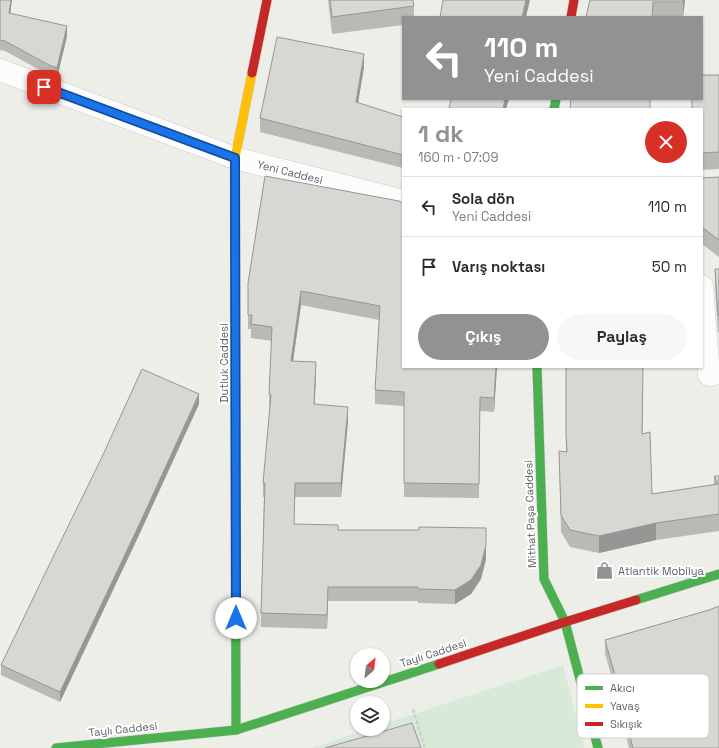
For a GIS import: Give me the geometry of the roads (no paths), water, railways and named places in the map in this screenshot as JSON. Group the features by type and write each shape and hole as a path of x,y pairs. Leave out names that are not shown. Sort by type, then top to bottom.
{"street":[{"name":"Dutluk Caddesi","path":"236,730 235,158 266,0"},
{"path":"571,16 574,0"},
{"name":"Yeni Caddesi","path":"0,70 235,158 402,200"},
{"path":"703,293 714,374"},
{"name":"Mithat Paşa Caddesi","path":"537,368 544,579 565,622 579,674"},
{"name":"Taylı Caddesi","path":"56,748 236,730 565,622 719,574"},
{"path":"212,742 236,730"},
{"name":"Mithat Paşa Caddesi","path":"595,738 598,748"}],"place":[{"name":"Atlantik Mobilya","path":"605,571"}]}
